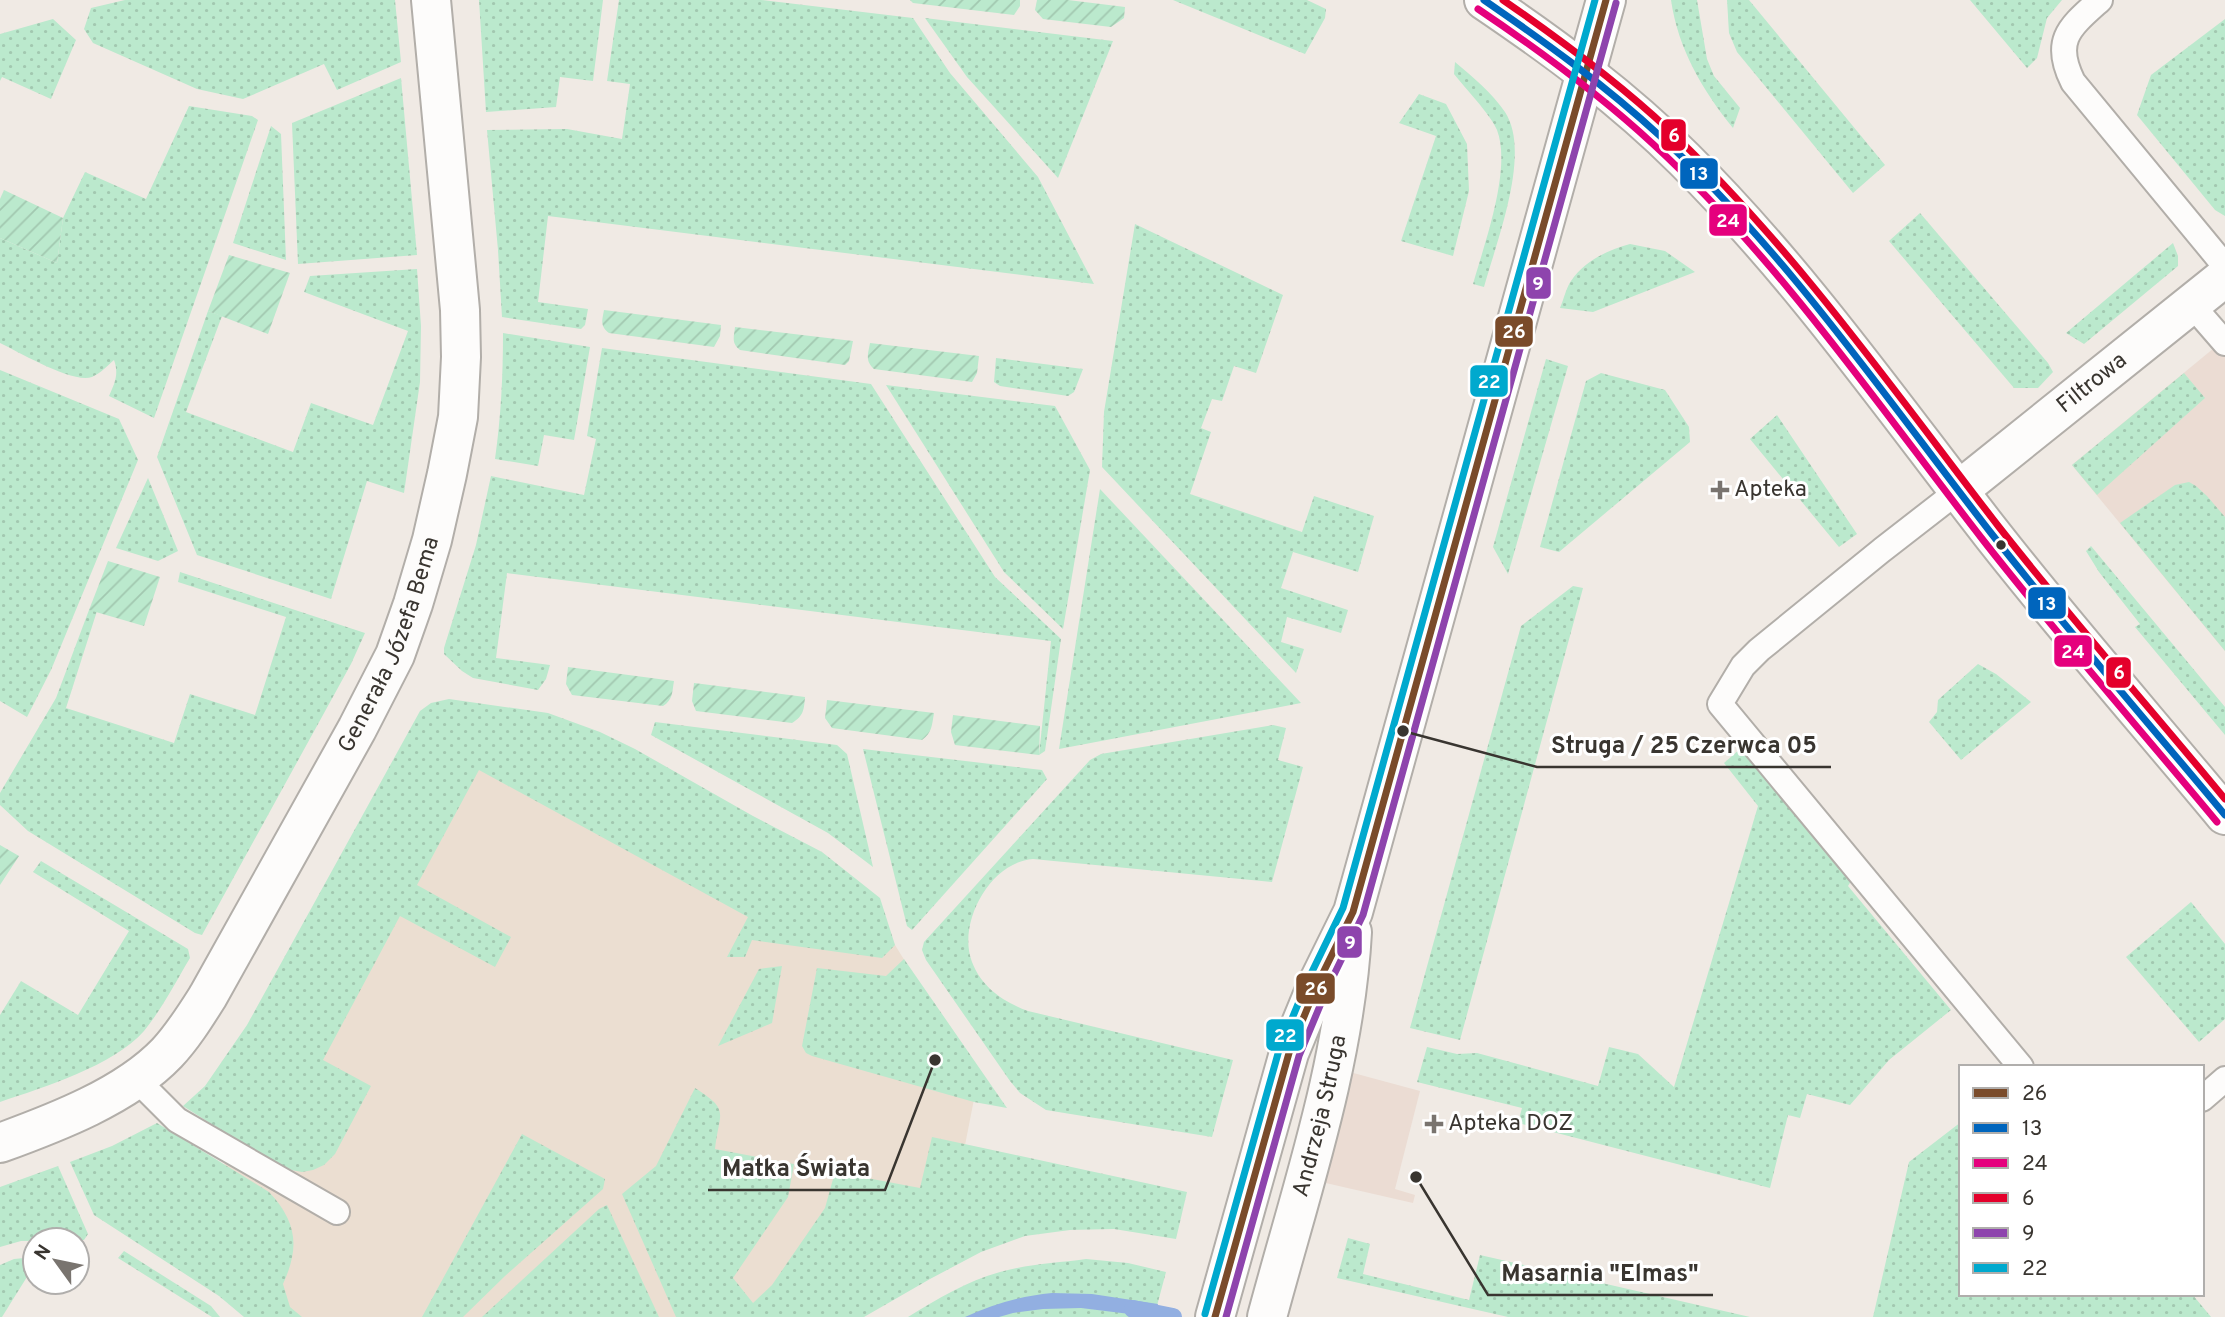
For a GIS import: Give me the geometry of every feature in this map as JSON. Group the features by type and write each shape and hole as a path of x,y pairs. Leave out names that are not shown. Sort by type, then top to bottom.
{"street":[{"name":"Generała Józefa Bema","path":"0,1143 106,1097 136,1079 166,1054 188,1027 208,996 357,729 395,654 432,540 458,417 460,310 431,0"},
{"path":"1484,0 1586,73 1650,127 1685,159 1744,223 1813,303 2009,555 2225,816"},
{"name":"Andrzeja Struga","path":"1220,1300 1289,1053 1317,985 1353,912 1606,0"},
{"name":"Filtrowa","path":"1958,491 2225,277"},
{"name":"Andrzeja Struga","path":"1270,1305 1335,1066 1348,983 1353,912"}],"lane":[{"path":"2100,0 2072,25 2064,40 2066,67 2073,82 2225,266"},
{"path":"2192,305 2225,344"},
{"path":"1958,491 1759,650 1743,666 1720,704 2019,1065"},
{"path":"136,1079 177,1120 337,1212"},
{"path":"2204,1097 2225,1079"}],"shaded area":[{"path":"2225,339 2225,651 2072,465"},
{"path":"472,738 869,899 978,1079 943,1257 800,1317 249,1317 188,1227"},
{"path":"1346,1071 1420,1091 1395,1189 1415,1195 1413,1203 1317,1181"}],"green space":[{"path":"125,0 395,0 401,62 337,90 324,64 243,99 197,89 93,43 84,29 91,8"},
{"path":"479,0 603,0 593,81 560,77 556,107 486,112"},
{"path":"619,0 761,0 913,18 950,73 1038,177 1094,284 548,216 538,302 588,309 585,325 581,329 502,317 487,130 567,129 622,139 630,84 607,81"},
{"path":"910,0 1020,0 1020,6 1014,15 913,3"},
{"path":"1037,0 1068,0 1125,7 1124,18 1111,27 1043,19 1035,10"},
{"path":"1173,0 1307,0 1326,9 1325,18 1305,54"},
{"path":"1671,0 1697,0 1707,59 1714,76 1740,108 1733,128 1693,68 1679,35"},
{"path":"1727,0 1749,0 1885,165 1853,193 1737,52 1729,33"},
{"path":"1970,0 2062,0 2047,18 2037,58 2027,68"},
{"path":"925,18 1113,41 1058,178 967,77"},
{"path":"53,19 76,40 51,99 2,77 0,81 0,34"},
{"path":"2225,19 2225,216 2215,210 2137,115 2151,75"},
{"path":"1455,62 1494,98 1505,112 1512,129 1515,150 1509,198 1484,287 1473,284 1495,207 1501,146 1494,124 1454,74"},
{"path":"401,78 417,255 298,264 292,123"},
{"path":"1419,94 1446,104 1467,144 1469,191 1453,256 1401,241 1436,136 1399,123"},
{"path":"189,106 252,116 258,120 154,418 109,396 116,378 114,360 92,377 83,378 60,372 0,343 0,238 57,263 63,218 85,172 146,199"},
{"path":"271,126 281,134 286,260 233,243"},
{"path":"4,190 63,218 57,263 0,238 0,199"},
{"path":"1920,213 2048,363 2053,372 2038,388 2014,388 1889,241"},
{"path":"1135,224 1283,295 1256,373 1234,366 1222,401 1212,399 1201,428 1211,432 1190,494 1302,532 1314,496 1374,516 1358,572 1293,552 1281,588 1348,610 1341,633 1287,617 1281,642 1304,649 1296,673 1102,467 1104,412"},
{"path":"2173,243 2178,256 2178,266 2084,344 2066,333"},
{"path":"1630,244 1665,251 1695,272 1593,312 1560,308 1576,274 1605,253"},
{"path":"229,255 290,273 268,334 208,311"},
{"path":"417,269 421,326 420,382 404,493 367,481 331,599 197,555 157,457 208,311 222,316 186,412 293,452 311,403 373,425 408,331 304,292 310,276"},
{"path":"604,310 721,325 720,336 714,347 609,333 602,323"},
{"path":"735,327 853,341 849,361 845,365 740,350 734,342"},
{"path":"503,333 590,347 574,440 544,435 538,466 495,459"},
{"path":"870,343 979,356 977,373 972,382 874,369 868,360"},
{"path":"602,348 871,384 995,577 1061,639 1045,751 1039,755 1051,641 507,573 496,658 550,665 546,679 538,690 473,678 462,671 444,654 444,648 476,545 491,476 584,495 596,439 587,436"},
{"path":"996,358 1083,369 1074,392 1068,396 1000,386 994,382"},
{"path":"1546,359 1568,366 1508,574 1493,547"},
{"path":"0,370 119,419 138,460 51,670 27,717 0,701"},
{"path":"1601,373 1665,390 1689,427 1690,442 1559,552 1540,547 1586,381"},
{"path":"2184,373 2205,398 2097,495 2072,465"},
{"path":"886,385 1055,406 1090,470 1063,629 1004,572"},
{"path":"1777,415 1857,534 1839,547 1750,439"},
{"path":"148,478 178,551 158,561 116,548"},
{"path":"2189,482 2207,496 2225,517 2225,651 2120,523 2175,485"},
{"path":"1100,489 1301,703 1059,749"},
{"path":"2091,546 2225,707 2225,735 2135,627 2140,624 2086,551"},
{"path":"108,561 160,577 144,626 89,610"},
{"path":"180,572 365,633 351,664 202,935 28,831 0,805 0,793 56,698 89,610 97,611 66,708 174,743 190,694 255,715 286,617 178,582"},
{"path":"1573,586 1583,588 1460,1040 1410,1028 1521,626"},
{"path":"1978,664 1996,674 2031,702 1961,760 1929,722 1937,712 1938,700"},
{"path":"568,667 674,681 672,695 663,706 572,695 566,684"},
{"path":"694,683 805,697 804,709 792,723 696,711 692,701"},
{"path":"449,699 548,713 600,732 822,852 880,898 895,945 882,958 752,940 745,957 727,957 748,917 479,770 417,885 511,937 495,967 400,916 323,1060 371,1086 335,1154 324,1165 302,1172 291,1170 238,1141 183,1106 205,1086 247,1025 420,711 431,703"},
{"path":"827,700 934,713 932,725 928,735 922,740 832,728 825,718"},
{"path":"953,715 1040,726 1039,755 955,745 951,732"},
{"path":"655,722 837,745 847,754 873,867 828,833 651,735"},
{"path":"1273,725 1286,728 1278,760 1303,767 1272,882 1033,859 1017,863 1003,871 981,897 969,930 972,962 988,987 1002,998 1028,1011 1233,1060 1212,1137 1046,1110 1020,1093 1010,1081 926,960 922,950 924,942 1090,760 1101,754"},
{"path":"863,749 1042,770 1047,779 912,930 907,926"},
{"path":"1740,749 1851,881 1848,886 1951,1010 1889,1060 1850,1105 1807,1094 1800,1118 1788,1115 1770,1188 1518,1123 1522,1108 1417,1082 1427,1047 1457,1054 1477,1053 1598,1086 1609,1047 1638,1054 1674,1087 1758,806 1724,763"},
{"path":"0,845 19,856 0,885"},
{"path":"41,861 188,949 190,958 157,1014 131,1043 115,1055 77,1074 0,1102 0,1015 21,981 78,1015 129,931 33,872"},
{"path":"2191,902 2225,944 2225,1019 2199,1042 2126,957"},
{"path":"904,959 1007,1108 974,1102 806,1053 802,1046 817,968 886,976"},
{"path":"782,966 772,1023 718,1046 759,969"},
{"path":"695,1088 714,1102 720,1113 715,1149 794,1164 788,1197 733,1278 753,1303 772,1285 825,1208 835,1172 920,1188 932,1137 1187,1192 1176,1239 1114,1229 1070,1230 1025,1236 981,1252 864,1317 676,1317 622,1194 656,1166"},
{"path":"157,1123 269,1192 278,1203 293,1235 292,1258 283,1284 290,1307 302,1317 244,1317 219,1296 94,1215 70,1162 112,1146"},
{"path":"1959,1124 1959,1296 2194,1296 2211,1317 1873,1317 1909,1162"},
{"path":"522,1134 605,1179 603,1189 463,1317 422,1317"},
{"path":"58,1166 84,1226 21,1226 21,1241 0,1247 0,1187"},
{"path":"607,1205 659,1317 482,1317 599,1209"},
{"path":"1348,1238 1370,1244 1363,1274 1469,1300 1480,1255 1750,1317 1508,1317 1337,1278"},
{"path":"124,1251 211,1306 220,1317 212,1317 118,1258"},
{"path":"21,1258 21,1286 0,1317 0,1265"},
{"path":"1086,1259 1128,1263 1166,1272 1154,1317 908,1317 952,1291 1000,1272"}],"water":[{"path":"1052,1293 1092,1294 1158,1304 1154,1317 1081,1308 1043,1309 999,1317 965,1317 1008,1301"}],"waterway":[{"path":"1133,1309 1173,1317"}],"transit line":[{"name":"13","path":"1484,0 1618,99 1660,136 1750,228 1833,327 2019,569 2225,815"},
{"name":"6","path":"1503,0 1589,62 1650,112 1759,223 1842,322 2027,562 2225,799"},
{"name":"22","path":"1205,1314 1279,1050 1308,980 1343,908 1595,0"},
{"name":"26","path":"1215,1317 1289,1053 1317,985 1353,912 1606,0"},
{"name":"9","path":"1226,1317 1299,1056 1327,989 1363,915 1616,3"},
{"name":"24","path":"1478,9 1568,73 1611,108 1653,144 1743,236 1826,335 2011,576 2217,822"}],"place":[{"name":"Apteka","path":"1720,490"},
{"name":"Struga / 25 Czerwca 05","path":"1403,731"},
{"name":"Matka Świata","path":"935,1060"},
{"name":"Apteka DOZ","path":"1434,1124"},
{"name":"Masarnia \"Elmas\"","path":"1416,1177"}]}
